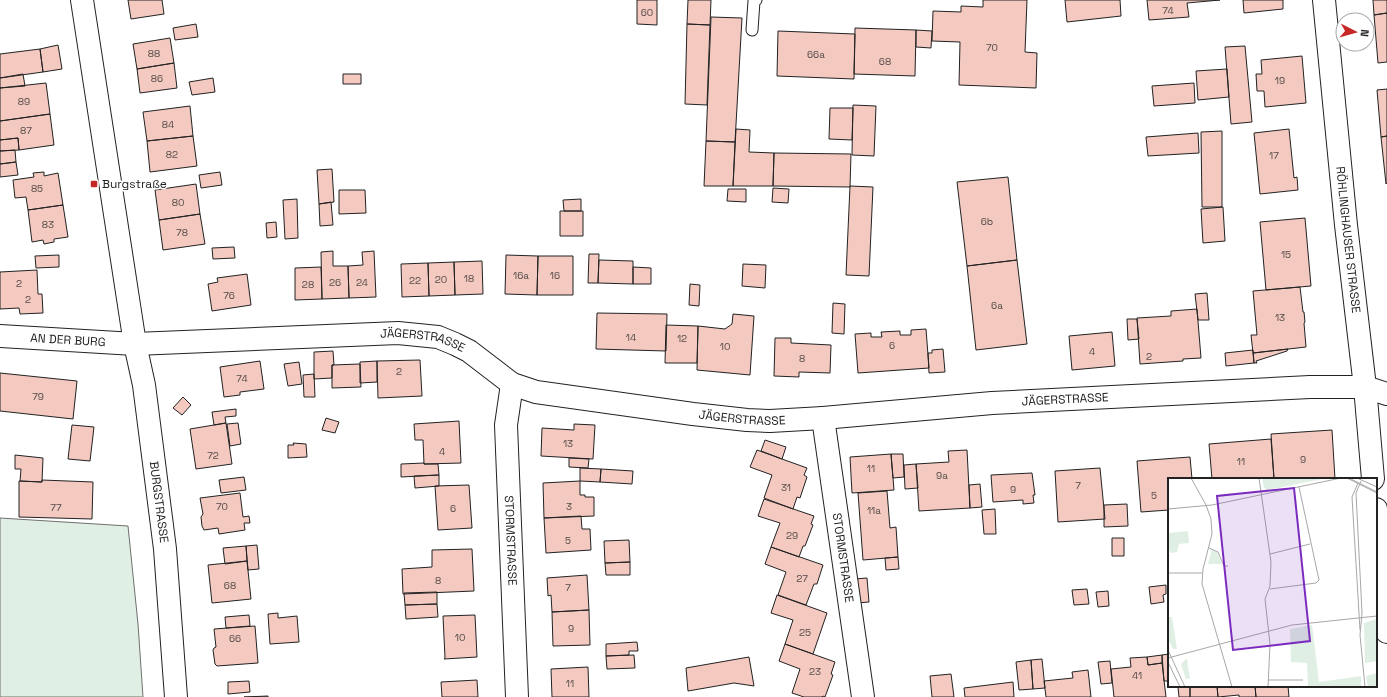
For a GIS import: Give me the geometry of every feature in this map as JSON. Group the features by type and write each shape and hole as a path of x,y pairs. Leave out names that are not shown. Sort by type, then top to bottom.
{"street":[{"name":"BURGSTRASSE","path":"82,0 135,344 144,385 165,549 176,697"},
{"name":"RÖHLINGHAUSER STRASSE","path":"1324,0 1346,225 1365,388 1373,478"},
{"name":"JÄGERSTRASSE","path":"135,344 398,333 438,336 469,351 512,384 536,392 747,420 770,421 823,418 992,403 1325,386 1365,388 1387,394"},
{"name":"AN DER BURG","path":"0,336 135,344"},
{"name":"STORMSTRASSE","path":"512,384 506,425 518,697"},
{"name":"STORMSTRASSE","path":"823,418 862,697"},
{"path":"1377,520 1387,632"}],"lane":[{"path":"752,30 754,0 756,0"}],"green space":[{"path":"0,518 128,526 138,624 143,697 0,697"}],"building":[{"path":"128,0 162,0 164,14 131,19"},
{"path":"637,0 657,0 657,25 637,24"},
{"path":"688,0 711,0 710,25 687,24"},
{"path":"983,0 1027,0 1025,52 1037,53 1036,88 959,85 960,42 932,41 933,11 961,12 961,6 983,7"},
{"path":"1065,0 1120,0 1121,16 1067,22"},
{"path":"1147,0 1220,0 1187,3 1189,17 1149,20"},
{"path":"1243,0 1283,0 1283,9 1244,13"},
{"path":"1373,0 1387,0 1387,13 1375,15"},
{"path":"1387,13 1387,62 1378,63 1375,15"},
{"path":"711,17 742,18 735,142 706,141"},
{"path":"196,24 198,37 175,40 173,28"},
{"path":"687,24 710,25 707,105 685,104"},
{"path":"855,28 916,30 915,76 854,74"},
{"path":"916,30 932,31 931,48 916,47"},
{"path":"778,31 855,34 854,79 777,76"},
{"path":"170,38 174,63 137,69 133,44"},
{"path":"58,45 62,69 43,72 40,49"},
{"path":"1245,46 1252,122 1231,124 1225,47"},
{"path":"40,49 43,72 0,78 0,54"},
{"path":"1302,56 1306,103 1265,107 1264,91 1257,91 1256,74 1262,74 1261,60"},
{"path":"174,63 177,88 140,93 137,69"},
{"path":"1227,69 1229,97 1198,100 1196,71"},
{"path":"23,74 25,86 0,88 0,78"},
{"path":"343,74 361,74 361,84 343,84"},
{"path":"213,78 215,92 192,95 189,82"},
{"path":"46,83 50,114 0,121 0,88"},
{"path":"1194,83 1195,103 1154,106 1152,86"},
{"path":"1387,89 1387,136 1381,137 1377,90"},
{"path":"853,105 876,106 874,156 852,155"},
{"path":"190,106 193,136 147,141 143,112"},
{"path":"830,108 853,108 852,140 829,139"},
{"path":"50,114 54,145 19,150 18,138 0,140 0,121"},
{"path":"736,129 750,130 749,152 774,153 773,186 733,186"},
{"path":"1289,129 1294,178 1297,177 1298,190 1260,194 1254,133"},
{"path":"1222,131 1222,207 1202,207 1201,132"},
{"path":"1198,133 1199,153 1148,156 1146,137"},
{"path":"193,136 197,166 150,172 147,141"},
{"path":"1387,136 1387,183 1386,184 1381,137"},
{"path":"18,138 19,150 0,151 0,140"},
{"path":"706,141 735,142 733,186 704,186"},
{"path":"15,150 16,162 0,164 0,151"},
{"path":"774,153 851,154 850,187 773,186"},
{"path":"16,162 18,175 0,177 0,164"},
{"path":"332,169 334,202 319,204 317,170"},
{"path":"44,172 44,176 58,173 63,205 28,210 26,197 15,198 13,180 34,177 33,173"},
{"path":"220,172 222,185 201,188 199,175"},
{"path":"1008,177 1017,260 967,266 957,182"},
{"path":"196,184 200,214 159,220 155,190"},
{"path":"850,186 873,187 869,276 846,275"},
{"path":"773,188 789,189 788,203 772,202"},
{"path":"728,189 746,189 746,202 727,201"},
{"path":"339,190 365,190 366,213 339,214"},
{"path":"297,199 298,238 285,239 283,200"},
{"path":"581,199 581,211 564,211 563,200"},
{"path":"331,202 333,225 320,226 319,204"},
{"path":"63,205 68,237 54,239 54,242 44,244 43,240 32,242 28,210"},
{"path":"1223,207 1225,241 1203,243 1201,209"},
{"path":"560,211 583,211 583,236 560,236"},
{"path":"200,214 205,244 163,250 159,220"},
{"path":"1305,218 1311,286 1266,290 1260,222"},
{"path":"276,222 277,237 267,238 266,223"},
{"path":"234,247 235,258 213,259 212,248"},
{"path":"333,251 333,266 348,266 349,298 322,299 321,252"},
{"path":"374,251 376,297 349,298 348,266 363,265 362,252"},
{"path":"589,254 599,254 598,283 588,283"},
{"path":"59,255 59,267 36,268 35,256"},
{"path":"506,255 538,256 537,295 505,294"},
{"path":"538,256 573,256 573,295 537,295"},
{"path":"599,260 633,261 633,284 598,283"},
{"path":"1017,260 1027,344 976,350 967,266"},
{"path":"482,261 483,294 455,295 454,262"},
{"path":"454,262 455,295 429,296 428,263"},
{"path":"428,263 429,296 402,297 401,264"},
{"path":"743,264 766,265 765,288 742,286"},
{"path":"321,267 322,299 295,300 295,268"},
{"path":"633,267 651,268 651,284 633,284"},
{"path":"37,270 38,294 42,294 43,313 20,314 19,308 0,309 0,272"},
{"path":"247,274 251,305 212,311 208,284 218,282 217,278"},
{"path":"690,284 700,285 699,306 689,305"},
{"path":"1300,287 1305,322 1306,347 1253,353 1251,335 1257,335 1253,291"},
{"path":"1207,293 1209,320 1198,320 1195,294"},
{"path":"833,303 845,304 844,334 832,333"},
{"path":"1197,309 1201,358 1183,359 1183,361 1140,364 1137,318 1171,316 1171,311"},
{"path":"597,313 667,314 666,351 596,349"},
{"path":"733,314 754,316 750,375 697,370 698,326 725,329 732,324"},
{"path":"1127,319 1137,319 1139,339 1128,340"},
{"path":"666,325 698,326 697,363 665,363"},
{"path":"926,329 929,368 858,373 855,334 871,333 871,337 882,337 881,332 900,331 900,335 911,335 911,330"},
{"path":"1112,332 1115,366 1072,370 1069,336"},
{"path":"775,338 791,338 791,343 831,345 830,373 799,372 799,377 774,376"},
{"path":"943,349 945,372 929,373 928,353 932,353 932,350"},
{"path":"1288,349 1287,351 1254,363 1253,353"},
{"path":"1253,350 1254,363 1226,366 1225,353"},
{"path":"333,351 334,365 332,365 332,378 314,379 314,352"},
{"path":"420,360 422,396 378,398 377,361"},
{"path":"260,361 264,389 240,392 240,395 224,397 220,367"},
{"path":"377,361 377,382 360,383 360,362"},
{"path":"299,362 302,384 288,386 284,364"},
{"path":"360,364 361,387 332,388 332,365"},
{"path":"0,373 77,381 73,419 0,411"},
{"path":"314,374 315,397 304,397 303,375"},
{"path":"183,397 191,405 182,415 173,408"},
{"path":"236,409 236,416 225,417 226,423 214,425 212,412"},
{"path":"326,418 339,422 335,433 322,430"},
{"path":"459,421 461,463 424,464 423,440 415,440 414,424"},
{"path":"226,423 232,464 196,469 190,429"},
{"path":"238,423 241,444 230,446 227,424"},
{"path":"574,424 595,425 593,459 541,456 542,428 574,430"},
{"path":"72,425 94,427 90,461 68,459"},
{"path":"1332,430 1335,478 1274,478 1271,434"},
{"path":"1271,439 1274,478 1212,478 1209,444"},
{"path":"765,440 786,447 782,459 761,451"},
{"path":"293,443 306,444 307,457 288,458 288,445 294,445"},
{"path":"757,450 807,468 804,475 807,477 800,498 797,497 793,509 764,498 772,475 750,467"},
{"path":"967,450 970,508 919,511 916,464 949,462 948,451"},
{"path":"891,454 894,490 852,493 850,457"},
{"path":"891,454 903,454 904,477 893,478"},
{"path":"15,455 43,458 42,482 20,481 21,469 15,469"},
{"path":"1190,457 1192,478 1168,478 1168,510 1141,512 1137,461"},
{"path":"569,458 589,459 588,468 569,467"},
{"path":"401,464 438,464 439,475 401,477"},
{"path":"916,464 918,488 905,489 904,465"},
{"path":"580,468 601,469 600,482 580,481"},
{"path":"1100,468 1105,519 1058,522 1055,471"},
{"path":"601,469 633,471 632,484 600,482"},
{"path":"1032,473 1035,495 1033,495 1034,503 1023,504 1023,500 993,502 991,475"},
{"path":"439,475 439,486 415,488 414,476"},
{"path":"244,477 246,490 221,493 219,480"},
{"path":"42,480 93,482 92,519 19,517 19,481 42,482"},
{"path":"580,481 580,495 585,495 585,497 594,497 594,516 544,518 543,483"},
{"path":"980,484 982,507 970,508 969,485"},
{"path":"469,485 472,528 438,530 435,486"},
{"path":"887,491 890,528 896,527 898,557 863,560 858,493"},
{"path":"240,493 243,517 249,516 250,523 244,523 245,530 219,534 218,528 204,530 202,526 201,517 203,514 200,498"},
{"path":"764,499 814,516 811,524 813,525 799,557 771,547 780,523 758,516"},
{"path":"1127,504 1128,526 1104,527 1104,505"},
{"path":"995,509 996,534 984,534 982,510"},
{"path":"581,516 582,529 590,529 591,550 546,553 544,518"},
{"path":"1112,538 1124,538 1124,556 1112,556"},
{"path":"629,540 630,562 605,563 604,541"},
{"path":"257,545 259,569 248,570 246,546"},
{"path":"246,546 247,561 225,564 223,548"},
{"path":"771,547 823,565 817,584 814,584 806,605 778,595 786,572 765,564"},
{"path":"472,549 474,591 403,594 402,569 432,567 432,550"},
{"path":"898,557 899,569 886,570 885,558"},
{"path":"247,561 251,599 212,603 208,565"},
{"path":"630,562 630,575 606,575 605,563"},
{"path":"587,575 589,610 552,612 551,595 548,596 547,578"},
{"path":"867,578 869,602 857,603 854,579"},
{"path":"1166,585 1166,594 1163,595 1164,602 1151,604 1149,587"},
{"path":"1087,589 1089,604 1074,605 1072,590"},
{"path":"1108,591 1109,606 1098,607 1096,592"},
{"path":"437,592 437,604 405,605 404,593"},
{"path":"777,595 827,613 813,654 785,644 793,620 771,613"},
{"path":"437,604 438,617 406,619 405,605"},
{"path":"589,610 590,645 553,646 552,612"},
{"path":"278,613 278,618 297,616 299,642 270,644 268,614"},
{"path":"249,615 250,626 226,628 225,617"},
{"path":"475,615 477,657 444,659 443,616"},
{"path":"255,626 258,663 217,666 215,664 213,650 216,647 214,629"},
{"path":"637,642 638,651 629,651 629,655 606,656 606,644"},
{"path":"785,644 835,662 831,674 833,675 825,697 804,697 792,693 800,669 779,661"},
{"path":"1168,654 1168,681 1164,681 1162,655"},
{"path":"634,655 635,668 607,669 606,656"},
{"path":"1162,655 1162,663 1148,665 1147,657"},
{"path":"749,657 754,686 734,683 688,691 686,668"},
{"path":"1147,657 1148,665 1162,663 1166,697 1114,697 1111,669 1131,667 1130,658"},
{"path":"1042,659 1045,688 1033,689 1031,660"},
{"path":"1031,660 1033,689 1019,690 1016,662"},
{"path":"1110,661 1112,683 1101,684 1098,662"},
{"path":"588,667 589,697 552,697 551,669"},
{"path":"1088,670 1091,697 1046,697 1044,681 1073,678 1072,672"},
{"path":"951,674 954,697 932,697 930,676"},
{"path":"477,680 478,697 442,697 441,682"},
{"path":"249,681 250,692 228,694 228,682"},
{"path":"1013,682 1014,697 965,697 964,688"},
{"path":"1178,687 1190,687 1190,697 1179,697"},
{"path":"1190,687 1217,687 1218,697 1190,697"},
{"path":"1217,687 1255,687 1256,697 1239,697 1239,695 1218,697"},
{"path":"1255,687 1288,687 1289,697 1256,697"},
{"path":"268,696 268,697 244,697"}],"place":[{"name":"Burgstraße","path":"94,184"}]}
